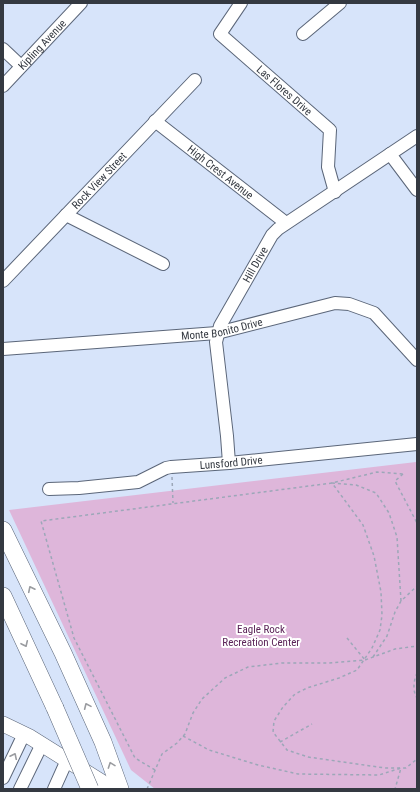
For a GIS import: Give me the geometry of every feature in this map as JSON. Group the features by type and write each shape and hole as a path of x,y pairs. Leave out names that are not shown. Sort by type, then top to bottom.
{"highway":[{"path":"3,530 63,653 103,742 120,789"},
{"path":"3,596 55,708 90,789"}],"main road":[{"path":"3,724 42,744 113,789"}],"street":[{"name":"Kipling Avenue","path":"3,86 81,3"},
{"name":"Las Flores Drive","path":"241,3 220,34 330,130 328,167 335,192"},
{"path":"303,34 340,3"},
{"path":"3,49 21,66"},
{"name":"Rock View Street","path":"3,281 195,80"},
{"name":"High Crest Avenue","path":"155,121 286,223"},
{"name":"Hill Drive","path":"228,463 227,436 216,342 217,333 272,235 286,223 335,192 417,136"},
{"path":"390,154 417,190"},
{"path":"66,215 163,264"},
{"name":"Monte Bonito Drive","path":"3,349 217,333 335,302 349,304 374,313 417,360"},
{"name":"Lunsford Drive","path":"49,489 79,488 138,482 166,468 417,444"},
{"path":"3,778 24,734"},
{"path":"20,789 42,744"},
{"path":"54,789 67,760"}],"path":[{"path":"155,770 135,758 74,638 41,521 332,483 377,472 403,474 395,481 417,522"},
{"path":"172,474 173,503"},
{"path":"332,483 356,485 376,493 389,513 397,537 401,601"},
{"path":"332,483 362,525 374,556 382,592 380,630 372,648 357,670 339,678 307,688 295,694 283,707 274,721 273,732 287,750 308,757 385,768 406,768 417,760"},
{"path":"373,657 387,636 395,612 401,601 417,586"},
{"path":"347,638 364,660"},
{"path":"146,789 162,754 177,743 183,736 193,713 202,699 225,678 248,667 282,663 328,663 364,660 395,649 417,646"},
{"path":"417,673 414,693 417,698"},
{"path":"280,742 312,724"},
{"path":"183,736 209,750 258,765 298,774 379,775 401,768"},
{"path":"395,789 401,768"}],"green space":[{"name":"Eagle Rock Recreation Center","path":"416,462 417,789 155,789 131,770 9,510"}]}
